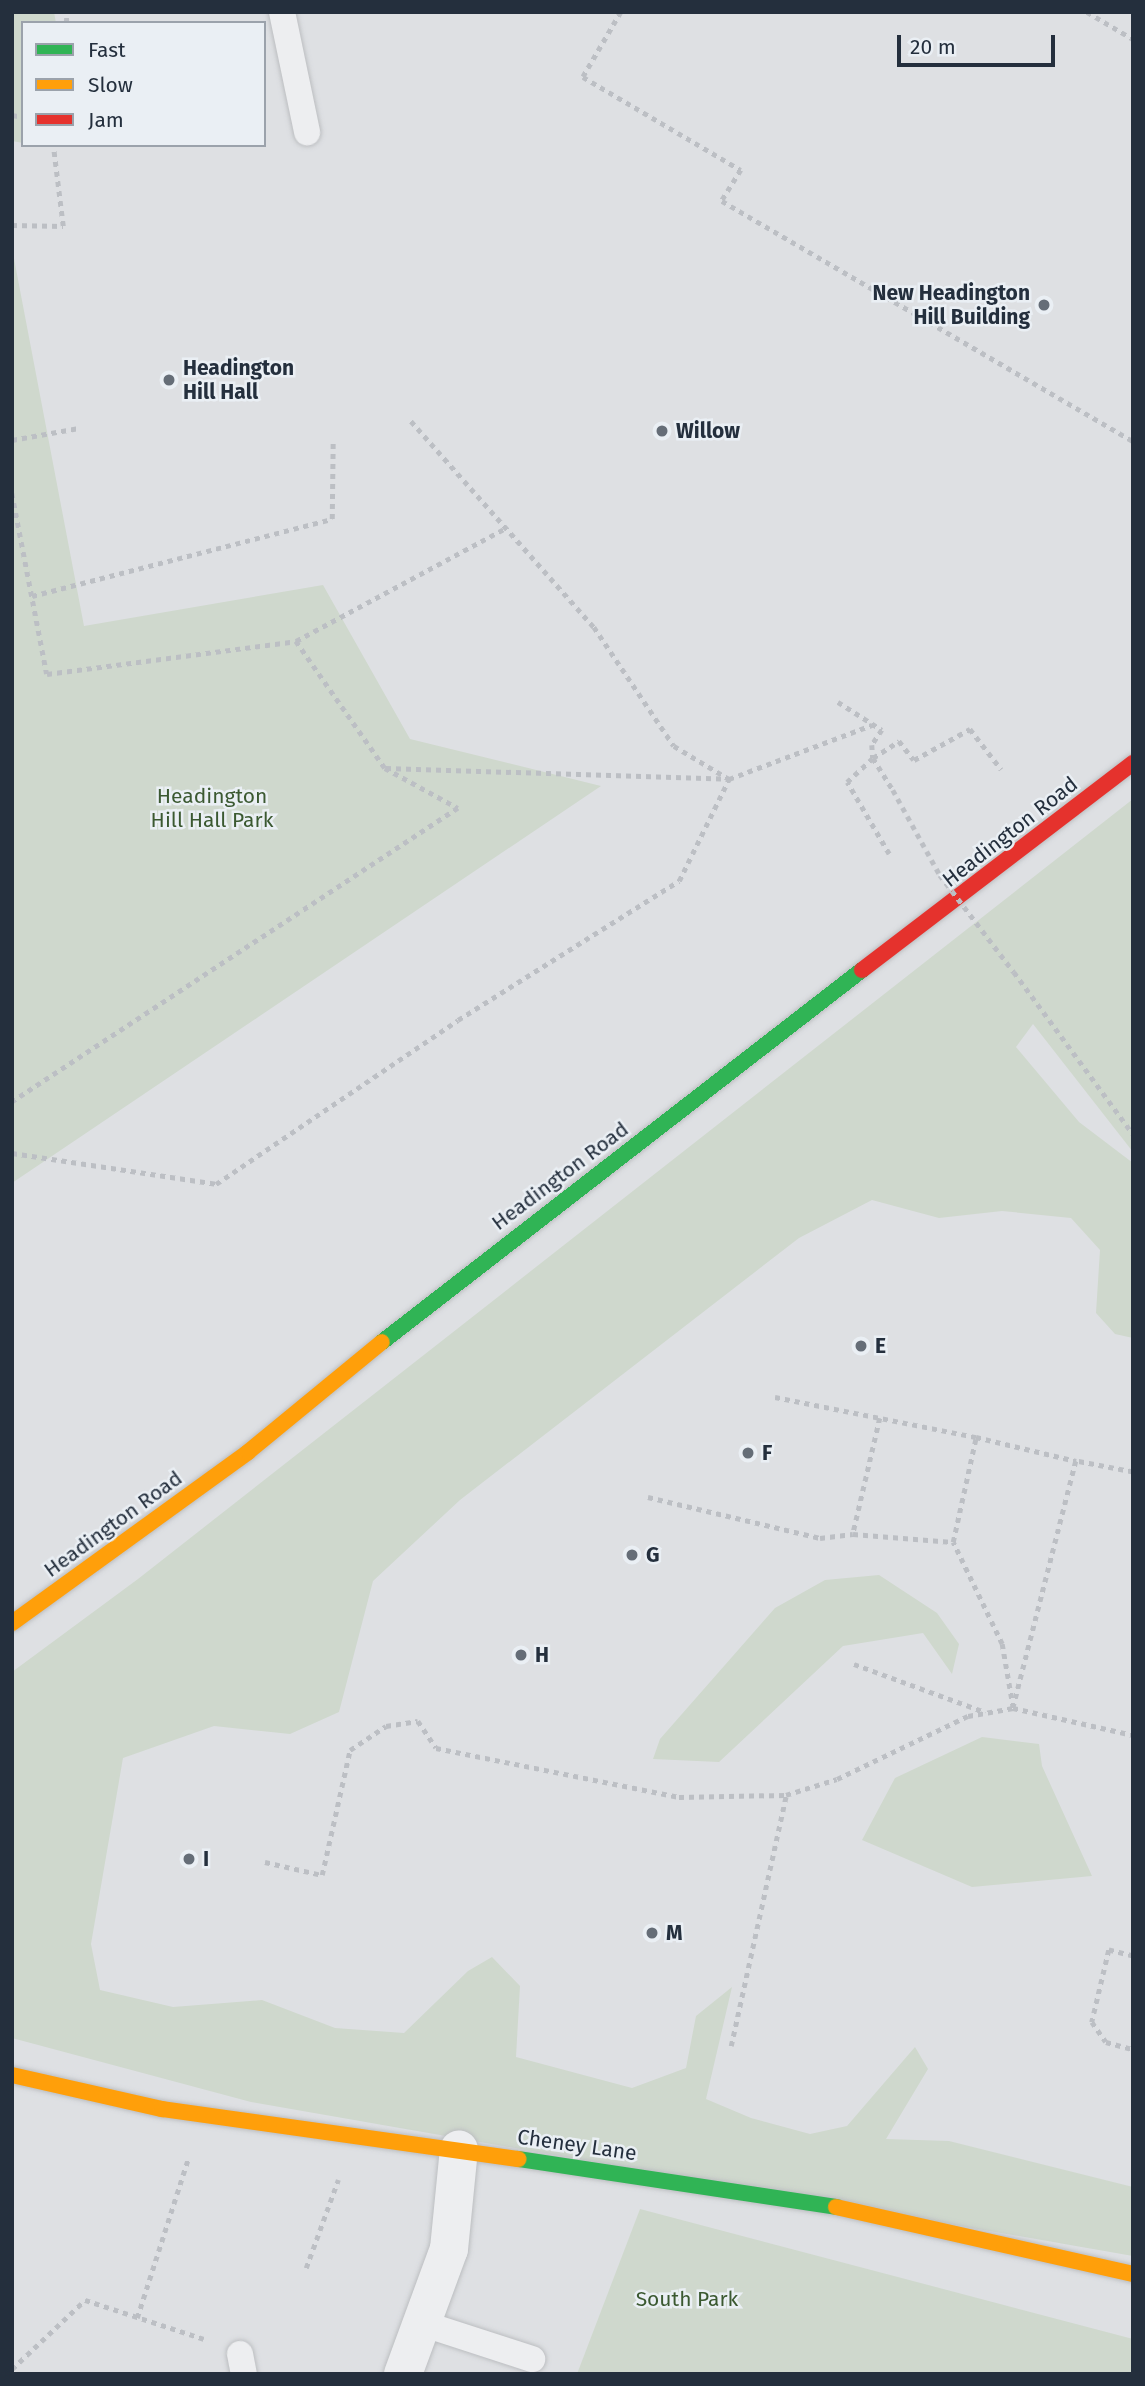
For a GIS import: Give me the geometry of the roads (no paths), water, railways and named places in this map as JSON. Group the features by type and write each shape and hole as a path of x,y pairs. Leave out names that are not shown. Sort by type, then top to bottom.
{"main road":[{"name":"Headington Road","path":"12,1623 248,1452 431,1301 1133,763"},
{"name":"Cheney Lane","path":"12,2076 78,2094 203,2114 806,2200 1133,2274"}],"street":[{"path":"402,2374 449,2249 459,2149"}],"lane":[{"path":"282,12 307,132"},
{"path":"421,2323 532,2360"}],"place":[{"name":"New Headington Hill Building","path":"1044,305"},
{"name":"Headington Hill Hall","path":"169,380"},
{"name":"Willow","path":"662,431"},
{"name":"E","path":"861,1346"},
{"name":"F","path":"748,1453"},
{"name":"G","path":"632,1555"},
{"name":"H","path":"521,1655"},
{"name":"I","path":"189,1859"},
{"name":"M","path":"652,1933"}],"park label":[{"name":"Headington Hill Hall Park","path":"212,808"},
{"name":"South Park","path":"687,2299"}]}
